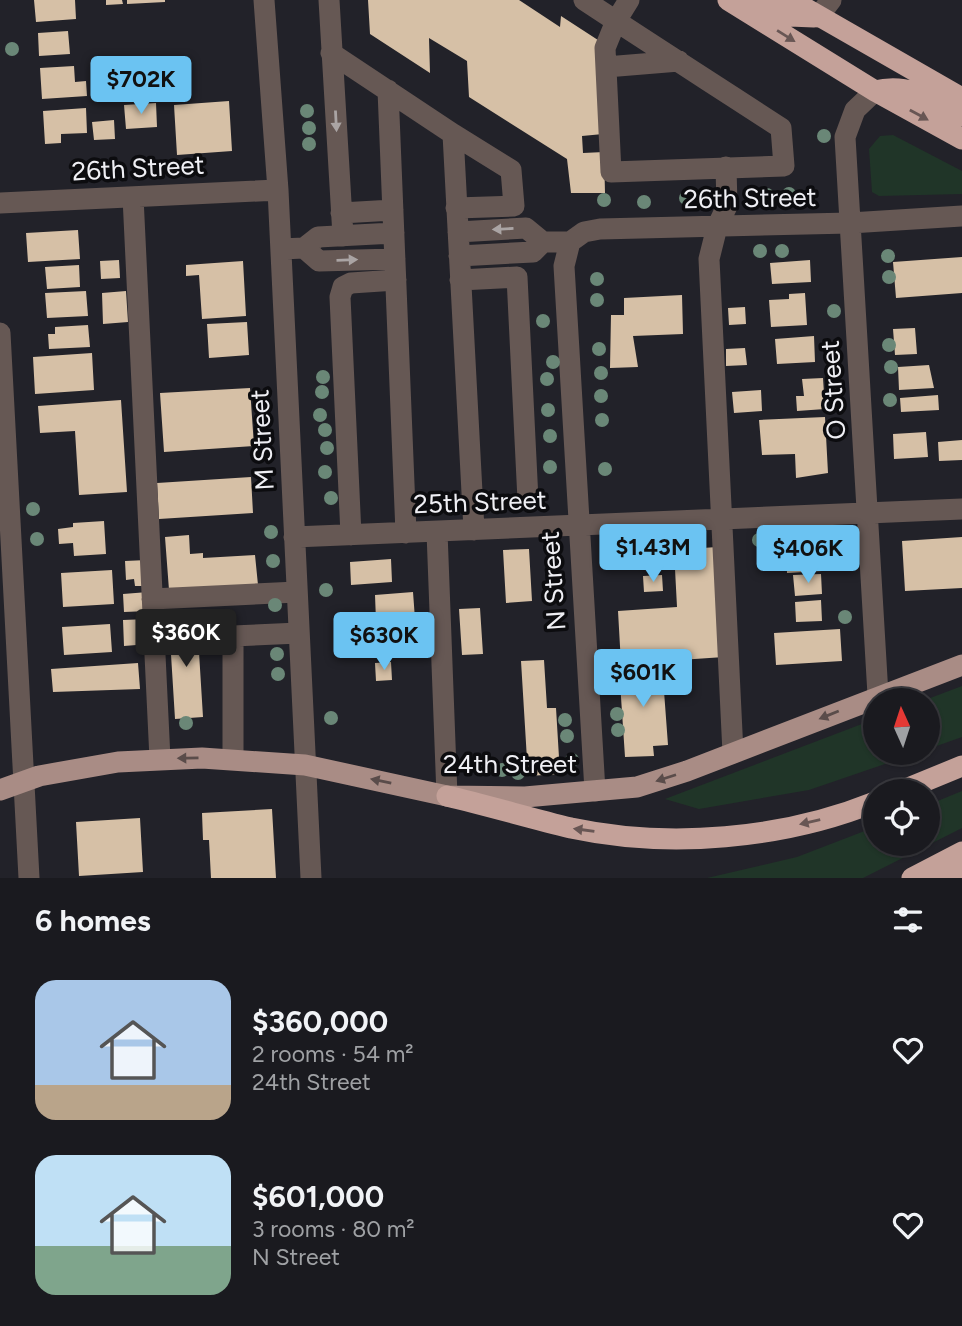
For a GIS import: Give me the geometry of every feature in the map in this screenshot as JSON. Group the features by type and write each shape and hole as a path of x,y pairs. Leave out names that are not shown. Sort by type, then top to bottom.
{"highway":[{"path":"728,0 875,91 962,139"},
{"path":"757,0 790,16 818,17"},
{"path":"791,0 962,98"},
{"path":"873,49 962,81"},
{"path":"875,91 894,86 913,90 962,116"},
{"path":"930,779 962,766"},
{"path":"447,796 573,828 637,837 745,834 809,824 863,806"},
{"path":"912,878 962,852"},
{"path":"945,878 962,871"}],"main road":[{"name":"24th Street","path":"898,688 962,665"},
{"name":"24th Street","path":"0,790 24,781 77,769 160,759 233,758 305,765 447,796 526,797 594,792 637,787 733,753 863,701"}],"street":[{"name":"M Street","path":"264,0 278,190 311,878"},
{"path":"329,0 343,236"},
{"path":"584,0 616,21 781,128 784,166 611,172 605,48 616,21 629,0"},
{"path":"818,17 831,0"},
{"path":"331,53 511,170 514,205 456,208"},
{"path":"606,67 678,61"},
{"path":"388,90 406,533"},
{"name":"O Street","path":"875,91 855,110 845,136 878,688"},
{"path":"453,134 474,530"},
{"path":"726,167 727,206 717,227 709,259 733,753"},
{"name":"26th Street","path":"0,203 278,190"},
{"path":"133,197 160,759"},
{"path":"341,213 393,210"},
{"name":"26th Street","path":"458,232 526,228 543,242 570,242 584,232 600,229 850,223 962,216"},
{"path":"281,249 304,248 318,237 394,233"},
{"name":"26th Street","path":"459,256 533,252 543,242"},
{"name":"N Street","path":"570,242 564,266 594,792"},
{"path":"304,248 319,261 395,259"},
{"path":"460,280 517,277 528,500"},
{"path":"351,535 340,297 343,288 351,283 396,281"},
{"path":"0,333 7,554 29,878"},
{"name":"25th Street","path":"294,537 962,509"},
{"path":"437,532 447,796"},
{"path":"152,599 297,592"},
{"path":"233,758 233,636 299,633"}],"green space":[{"path":"893,135 962,171 962,194 879,196 872,192 869,149 880,136"},
{"path":"962,686 962,737 940,745 940,694"},
{"path":"863,724 863,765 882,765 809,790 699,809 665,799"},
{"path":"962,791 962,828 940,839 940,800"},
{"path":"863,832 863,856 907,856 863,878 707,878 797,857"}],"building":[{"path":"34,0 75,0 76,19 36,22"},
{"path":"106,0 122,0 123,4 106,5"},
{"path":"127,0 165,0 165,2 127,4"},
{"path":"368,0 519,0 560,27 561,16 601,42 603,134 582,136 583,153 604,152 605,193 571,193 567,159 469,97 467,61 429,38 430,73 370,34"},
{"path":"68,31 70,54 39,56 38,33"},
{"path":"74,66 75,82 86,81 87,96 42,99 40,68"},
{"path":"140,77 141,99 97,102 96,80"},
{"path":"229,101 232,151 177,155 174,105"},
{"path":"156,103 157,127 126,129 124,105"},
{"path":"86,108 87,133 61,134 61,143 45,144 43,111"},
{"path":"114,120 115,139 94,140 92,122"},
{"path":"78,230 80,259 28,262 26,233"},
{"path":"962,257 962,293 896,298 893,262"},
{"path":"119,260 120,278 101,279 100,261"},
{"path":"810,260 811,282 772,284 770,263"},
{"path":"243,261 246,316 202,319 199,275 186,276 186,265"},
{"path":"79,265 80,287 47,289 45,267"},
{"path":"86,291 88,316 47,318 45,293"},
{"path":"126,291 128,322 103,324 102,293"},
{"path":"805,293 807,325 771,327 769,300 789,299 789,294"},
{"path":"682,295 683,334 633,336 638,367 610,368 611,315 624,315 624,298"},
{"path":"745,307 746,324 729,325 728,308"},
{"path":"247,322 249,355 209,358 207,324"},
{"path":"88,325 90,347 49,349 48,334 55,334 55,327"},
{"path":"915,328 917,354 895,355 893,329"},
{"path":"814,336 815,362 777,364 775,339"},
{"path":"745,348 747,365 726,366 726,349"},
{"path":"92,353 94,390 35,394 33,357"},
{"path":"929,365 934,388 899,390 898,367"},
{"path":"823,378 825,409 797,411 796,396 804,396 802,379"},
{"path":"250,388 254,446 164,452 160,393"},
{"path":"761,390 762,411 734,413 732,392"},
{"path":"938,395 939,410 901,412 900,398"},
{"path":"121,400 127,492 79,495 75,431 40,433 38,406"},
{"path":"825,417 828,473 796,478 795,454 762,455 759,420"},
{"path":"926,432 928,457 894,459 893,434"},
{"path":"962,440 962,460 939,461 938,442"},
{"path":"251,477 253,513 159,519 157,483"},
{"path":"104,521 106,554 74,556 73,543 59,544 58,529 73,527 73,523"},
{"path":"189,535 190,554 203,553 203,558 255,555 258,585 169,590 165,537"},
{"path":"962,537 962,588 905,591 902,541"},
{"path":"821,545 822,571 787,573 786,547"},
{"path":"717,547 724,657 621,664 618,611 677,607 674,550"},
{"path":"529,549 532,601 506,603 503,550"},
{"path":"391,559 392,582 351,585 350,562"},
{"path":"147,560 148,586 135,586 134,579 126,580 125,561"},
{"path":"112,570 114,604 63,607 61,573"},
{"path":"821,574 822,594 795,596 793,575"},
{"path":"662,575 663,591 644,592 643,576"},
{"path":"148,592 149,611 124,612 123,594"},
{"path":"413,592 415,619 376,621 375,595"},
{"path":"821,600 822,621 796,622 795,602"},
{"path":"480,608 483,654 462,655 459,609"},
{"path":"148,619 149,644 124,646 123,620"},
{"path":"197,620 203,717 175,719 169,622"},
{"path":"110,624 112,652 64,655 62,627"},
{"path":"840,629 842,661 776,665 774,633"},
{"path":"544,660 547,708 556,708 560,774 528,776 521,661"},
{"path":"391,662 392,680 376,681 375,663"},
{"path":"138,663 140,689 53,692 51,669"},
{"path":"662,664 668,745 653,746 654,756 625,757 619,667"},
{"path":"272,809 276,878 211,878 209,840 203,840 202,813"},
{"path":"140,818 143,872 79,876 76,822"}]}
